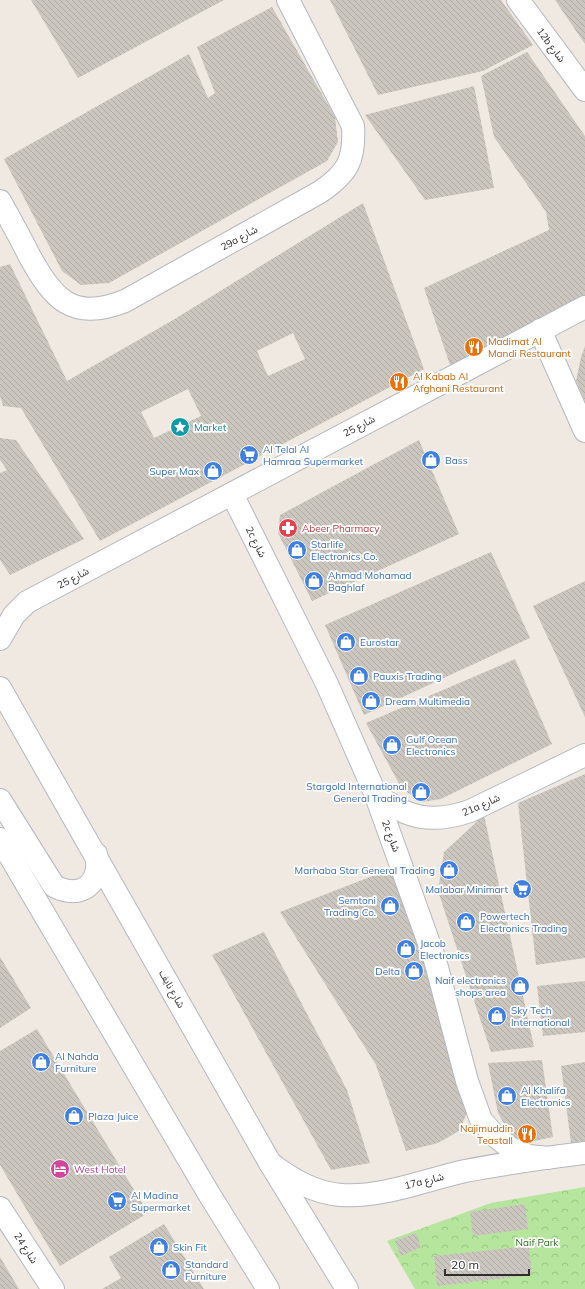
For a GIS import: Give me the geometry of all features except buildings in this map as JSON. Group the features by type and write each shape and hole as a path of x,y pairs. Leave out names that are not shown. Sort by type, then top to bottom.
{"street":[{"name":"29a شارع","path":"0,201 42,278 54,294 69,305 88,310 107,308 125,301 320,192 336,181 348,165 354,146 353,126 288,0"},
{"name":"12b شارع","path":"518,0 585,90"},
{"name":"شارع 25","path":"0,639 14,615 27,602 540,330 585,308"},
{"path":"540,330 585,430"},
{"name":"2c شارع","path":"232,494 327,684 374,793 433,953 469,1088 481,1120 494,1135 510,1148 529,1156 548,1158"},
{"name":"شارع 25","path":"0,606 27,602"},
{"name":"شارع نايف","path":"0,688 96,854 270,1163 347,1289"},
{"name":"21a شارع","path":"374,793 388,804 402,812 419,817 437,819 454,816 470,811 585,755"},
{"path":"0,800 54,886 65,892 76,892 87,887 95,878 98,866 96,854"},
{"path":"0,839 205,1187 268,1289"},
{"name":"17a شارع","path":"270,1163 291,1179 314,1190 340,1195 366,1195 466,1171 585,1153"},
{"name":"شارع 24","path":"0,1208 53,1289"}],"green space":[{"name":"Naif Park","path":"585,1187 585,1289 415,1289 387,1241 491,1203"}],"place":[{"name":"Madimat Al Mandi Restaurant","path":"474,347"},
{"name":"Al Kabab Al Afghani Restaurant","path":"399,382"},
{"name":"Market","path":"180,427"},
{"name":"Al Telal Al Hamraa Supermarket","path":"249,455"},
{"name":"Bass","path":"431,460"},
{"name":"Super Max","path":"213,471"},
{"name":"Abeer Pharmacy","path":"288,528"},
{"name":"Starlife Electronics Co.","path":"297,550"},
{"name":"Ahmad Mohamad Baghlaf","path":"314,581"},
{"name":"Eurostar","path":"346,642"},
{"name":"Pauxis Trading","path":"359,676"},
{"name":"Dream Multimedia","path":"371,701"},
{"name":"Gulf Ocean Electronics","path":"392,745"},
{"name":"Stargold International General Trading","path":"421,792"},
{"name":"Marhaba Star General Trading","path":"449,870"},
{"name":"Malabar Minimart","path":"522,889"},
{"name":"Semtoni Trading Co.","path":"390,906"},
{"name":"Powertech Electronics Trading","path":"466,922"},
{"name":"Jacob Electronics","path":"406,949"},
{"name":"Delta","path":"414,971"},
{"name":"Naif electronics shops area","path":"520,986"},
{"name":"Sky Tech International","path":"497,1016"},
{"name":"Al Nahda Furniture","path":"41,1062"},
{"name":"Al Khalifa Electronics","path":"507,1096"},
{"name":"Plaza Juice","path":"74,1116"},
{"name":"Najimuddin Teastall","path":"527,1134"},
{"name":"West Hotel","path":"60,1169"},
{"name":"Al Madina Supermarket","path":"117,1201"},
{"name":"Skin Fit","path":"159,1247"},
{"name":"Standard Furniture","path":"171,1270"}]}
